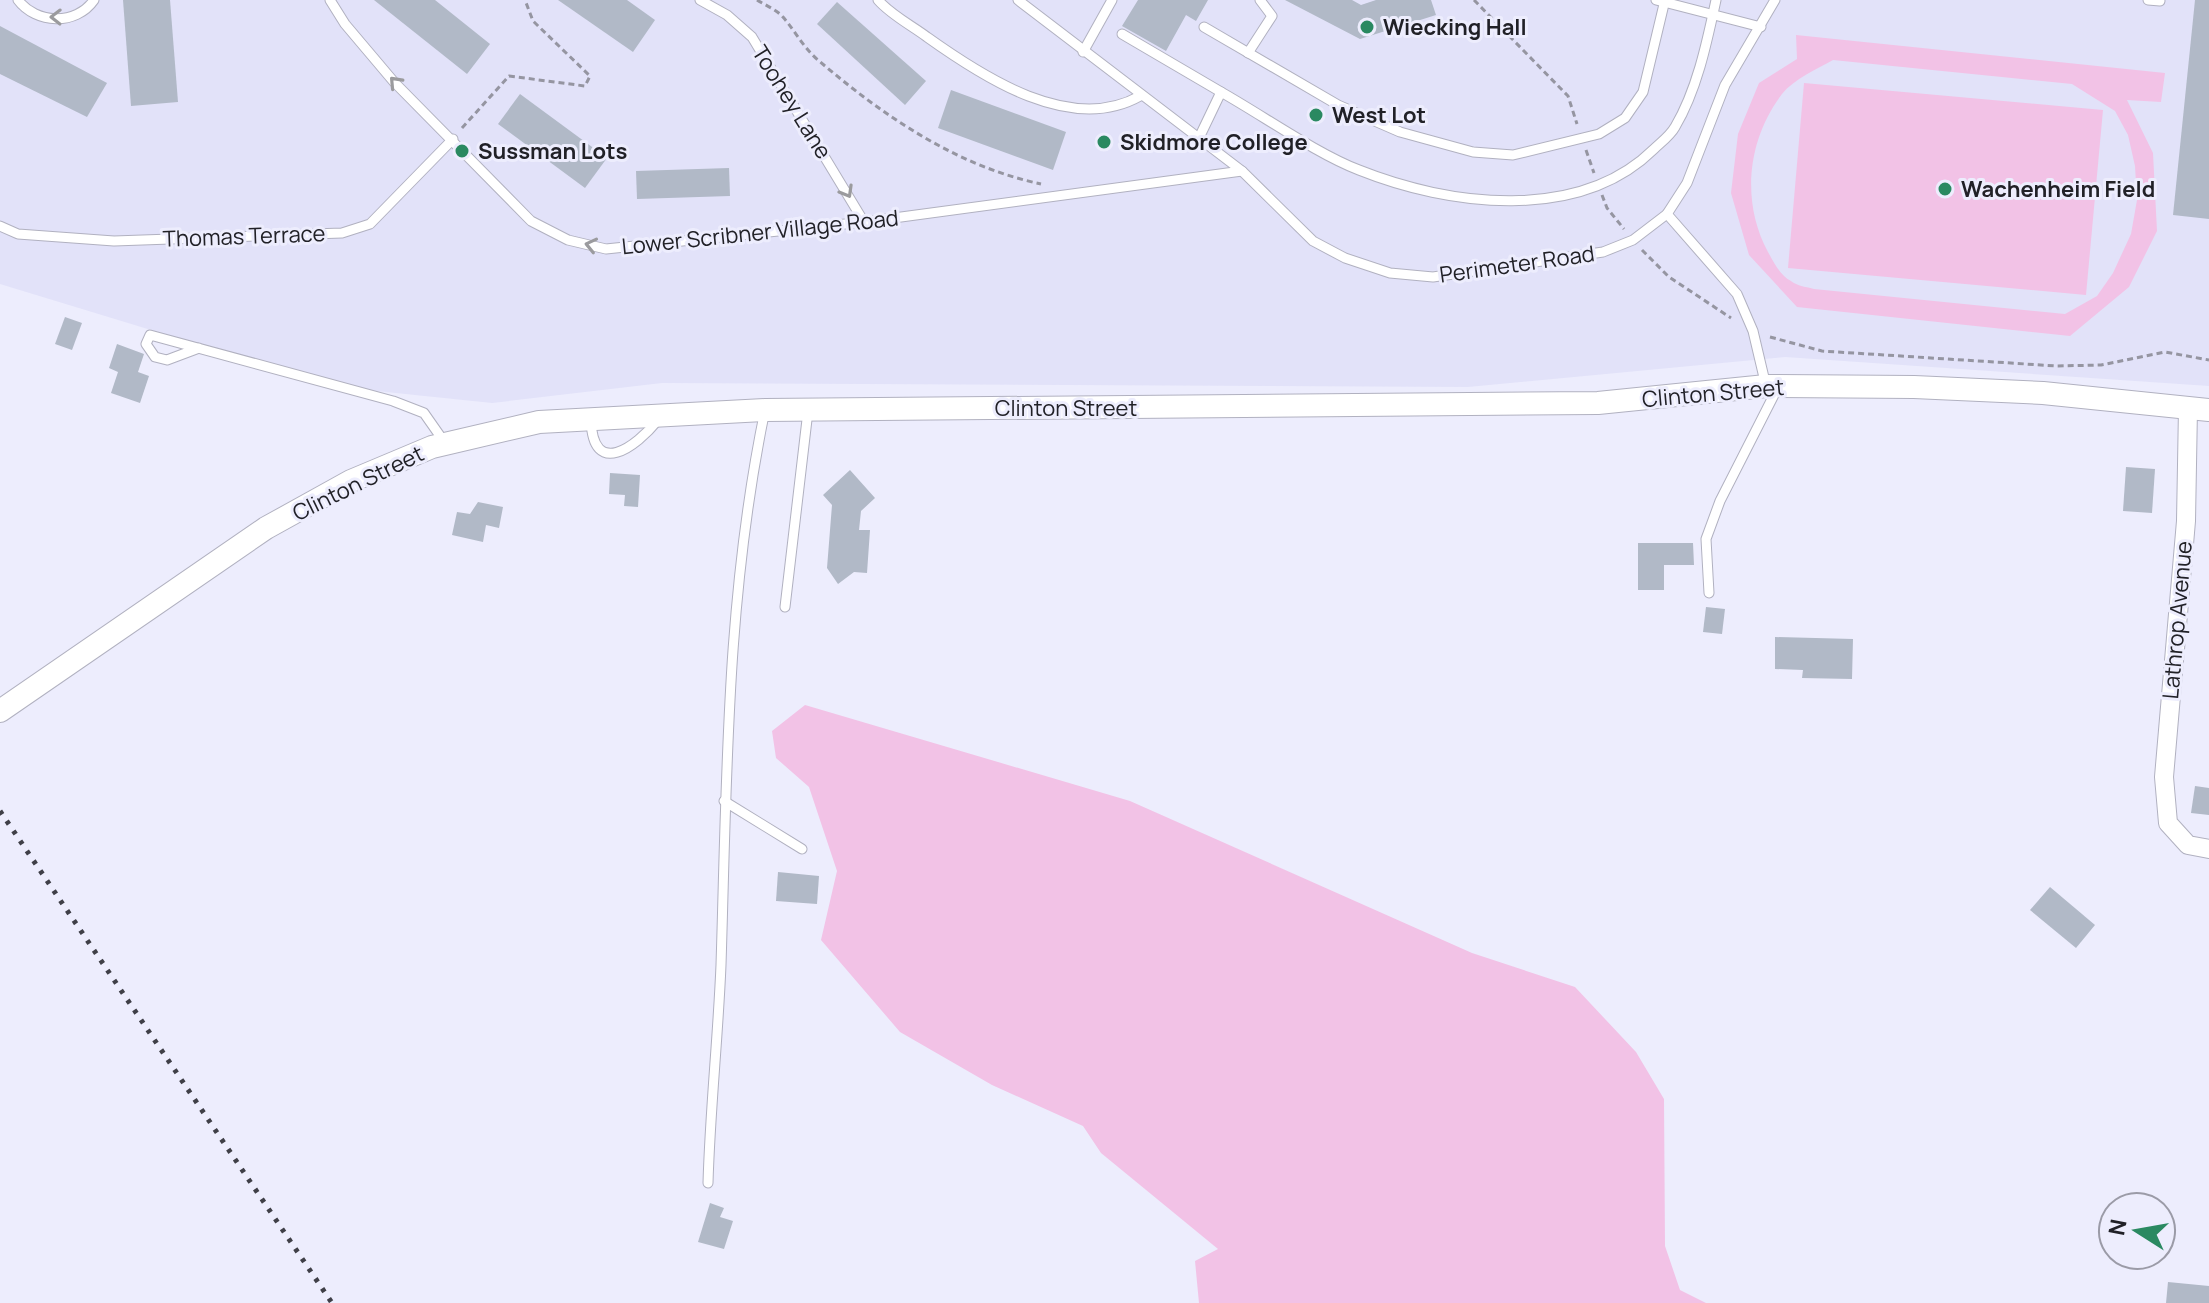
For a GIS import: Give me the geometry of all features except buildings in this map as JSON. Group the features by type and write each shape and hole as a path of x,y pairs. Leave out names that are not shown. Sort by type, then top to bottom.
{"street":[{"name":"Clinton Street","path":"0,711 266,528 362,475 445,443 539,422 591,416 765,410 1598,403 1772,386 1914,387 2043,393 2198,409"},
{"name":"Lathrop Avenue","path":"2198,409 2164,777 2168,823 2188,845 2209,849"}],"lane":[{"path":"18,0 40,16 64,20 86,12 94,0"},
{"name":"Lower Scribner Village Road","path":"330,0 345,24 394,82 531,221 568,240 606,249 864,222 1242,171"},
{"name":"Toohey Lane","path":"700,0 727,15 752,37 864,222"},
{"path":"878,0 951,54 1016,91 1095,110 1123,106 1140,96"},
{"name":"Perimeter Road","path":"1018,0 1242,171 1313,241 1345,258 1390,273 1433,277 1603,252 1633,240 1667,214 1687,183 1725,85 1775,0"},
{"path":"1083,52 1112,0"},
{"path":"1248,53 1272,16 1260,0"},
{"path":"1122,34 1358,170 1407,185 1479,200 1539,199 1599,187 1641,162 1674,130 1692,89 1716,0"},
{"path":"2148,0 2160,1"},
{"path":"1204,27 1338,105 1400,132 1473,152 1513,155 1599,134 1625,118 1643,92 1662,1 1761,27"},
{"path":"1198,140 1221,92"},
{"name":"Thomas Terrace","path":"0,226 18,234 114,241 342,233 370,224 453,139"},
{"path":"1667,214 1737,294 1772,386 1706,539 1709,593"},
{"path":"199,348 167,360 155,357 146,344 150,335 199,348 403,405 424,413 445,443"},
{"path":"708,1183 721,971 729,673 740,562 765,410"},
{"path":"785,607 809,410"},
{"path":"591,416 592,441 599,450 615,453 629,449 664,413"},
{"path":"724,801 802,849"}],"path":[{"path":"453,139 509,76 585,86 590,76 533,21 525,0"},
{"path":"757,0 783,16 792,32 816,59 901,125 952,153 1022,180 1053,186"},
{"path":"1474,0 1568,96 1607,208 1633,240 1669,277 1706,305 1753,331 1792,345 1822,351 2057,366 2101,365 2165,352 2209,360"}],"shaded area":[{"name":"Skidmore College","path":"0,0 2209,0 2209,386 1785,357 1468,387 662,383 492,403 338,387 0,284"},
{"path":"1796,35 2165,73 2161,102 2127,100 2153,153 2157,231 2129,287 2070,336 1797,307 1749,255 1731,193 1738,134 1759,83 1797,59","holes":["1833,60 2072,84 2115,111 2128,135 2135,166 2137,200 2131,234 2113,273 2097,296 2065,314 1814,289 1793,283 1768,252 1759,233 1751,192 1755,151 1761,131 1782,94 1806,75"]},
{"name":"Wachenheim Field","path":"1804,83 2103,110 2086,295 1788,268"},
{"path":"805,705 1130,801 1472,953 1575,987 1636,1052 1664,1099 1665,1246 1680,1290 1706,1303 1199,1303 1195,1261 1218,1249 1101,1153 1083,1126 992,1085 900,1032 821,940 837,871 809,787 776,758 772,731"}],"railway":[{"path":"0,811 332,1303"}],"place":[{"name":"Wiecking Hall","path":"1367,27"},
{"name":"West Lot","path":"1316,115"},
{"name":"Skidmore College","path":"1104,142"},
{"name":"Sussman Lots","path":"462,151"},
{"name":"Wachenheim Field","path":"1945,189"}]}
